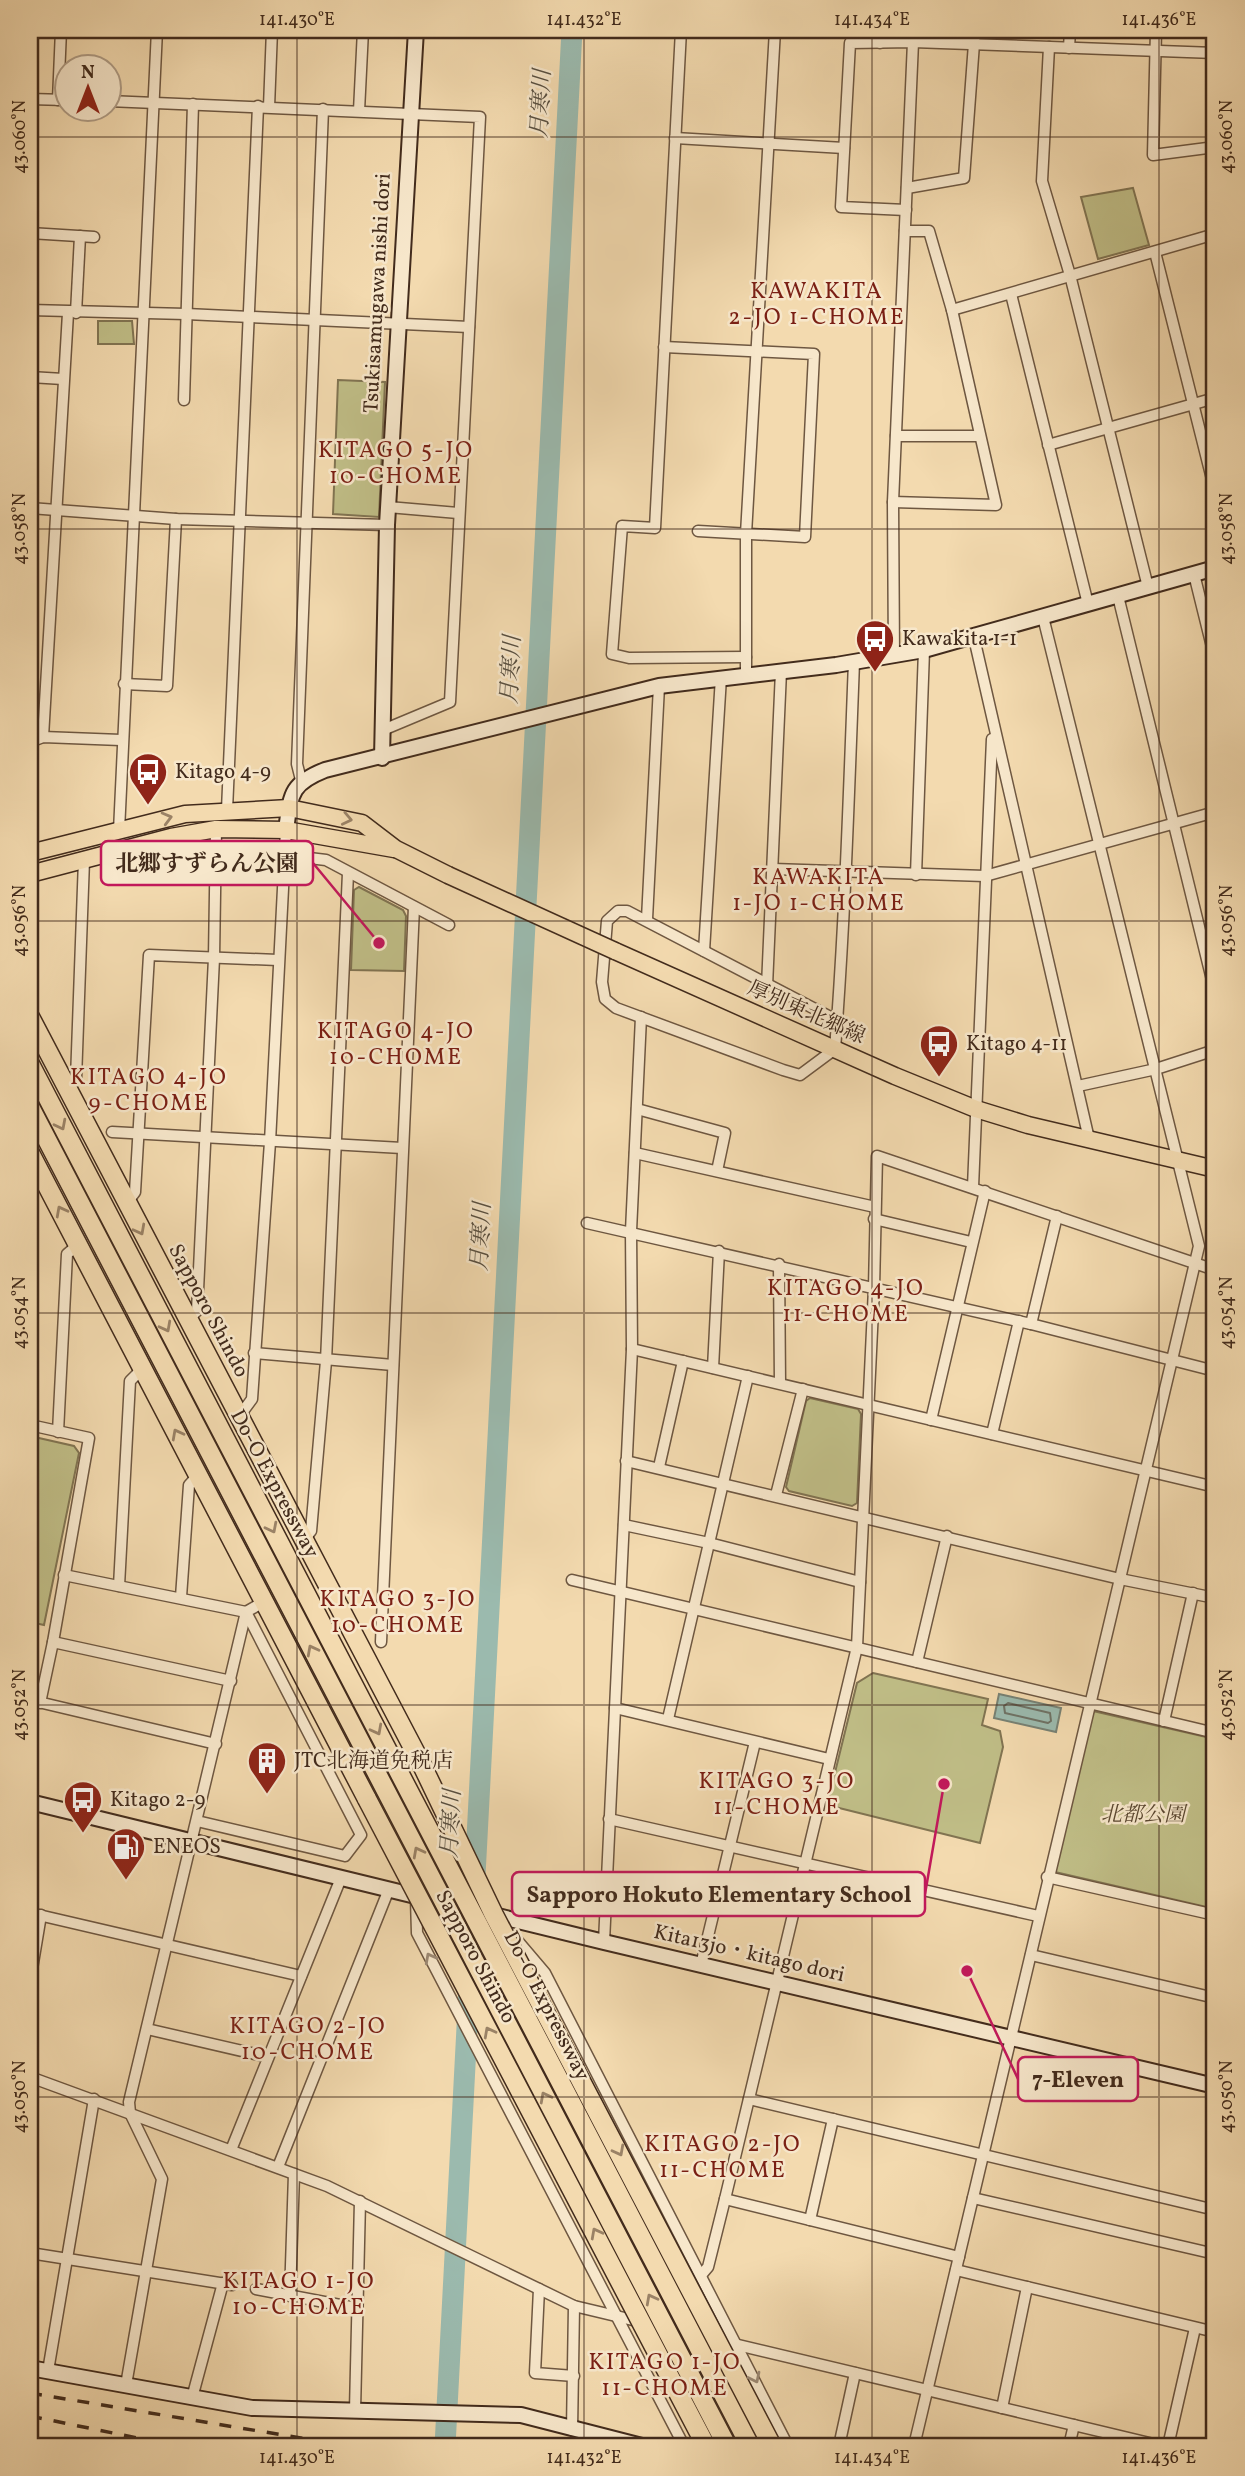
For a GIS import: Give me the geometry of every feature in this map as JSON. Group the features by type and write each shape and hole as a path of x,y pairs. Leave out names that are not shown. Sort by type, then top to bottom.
{"highway":[{"name":"Sapporo Shindo","path":"30,1017 238,1419 421,1763 494,1915 772,2446"},
{"name":"Do-O Expressway","path":"30,1064 750,2446"},
{"name":"Do-O Expressway","path":"30,1107 727,2446"},
{"name":"Sapporo Shindo","path":"30,1153 416,1896 706,2446"}],"main road":[{"name":"厚別東北郷線","path":"30,853 184,814 227,810 289,808 362,823 396,849 448,875 835,1049 976,1109 1215,1169"},
{"name":"厚別東北郷線","path":"30,874 216,829 286,830 396,849"}],"street":[{"path":"61,30 61,52"},
{"path":"119,831 121,740 157,30"},
{"path":"227,810 247,316 272,30"},
{"path":"359,111 363,30"},
{"name":"Tsukisamugawa nishi dori","path":"382,758 387,525 416,30"},
{"path":"681,30 655,528 622,526 612,654 629,658 746,657"},
{"path":"746,674 747,534 775,30"},
{"path":"880,30 880,43"},
{"path":"907,188 964,178 975,30"},
{"path":"1069,48 1070,30"},
{"path":"1156,30 1153,155 1215,147"},
{"path":"894,657 893,502 913,42"},
{"path":"906,210 841,207 850,43 913,42 1215,53"},
{"path":"1049,47 1042,181 1070,275 1148,587"},
{"path":"30,99 52,100"},
{"path":"122,101 480,117 450,702 383,730"},
{"path":"184,400 193,104"},
{"path":"238,1419 252,1399 270,1142 284,855 289,808 301,780 297,764 323,109"},
{"path":"675,138 844,148"},
{"path":"893,502 996,505 952,310 929,231 905,231"},
{"path":"30,233 94,237"},
{"path":"952,310 1215,234"},
{"path":"43,737 63,379 80,236"},
{"path":"1155,252 1215,491"},
{"path":"1011,294 1088,604"},
{"path":"30,310 247,316 469,327"},
{"path":"664,347 814,354 805,537 698,531"},
{"path":"30,376 63,379"},
{"path":"1048,445 1215,398"},
{"path":"896,436 979,436"},
{"path":"388,507 458,513"},
{"path":"30,508 176,519 387,525"},
{"path":"124,684 167,685 176,519"},
{"path":"301,780 325,770 382,758 659,686 894,657 974,638 1215,568"},
{"path":"1194,574 1215,659"},
{"path":"1118,596 1215,992"},
{"path":"914,2446 1199,1246 1043,617"},
{"path":"974,638 992,728 1027,867 1089,1139"},
{"path":"916,875 924,650"},
{"path":"838,1021 767,986 647,919 627,911 611,915 607,920 602,982 605,999 616,1008 800,1075 835,1049 838,1021 847,873 854,662"},
{"path":"767,986 781,671"},
{"path":"704,951 721,677"},
{"path":"647,919 659,686"},
{"path":"974,1187 992,728"},
{"path":"30,742 43,737 121,740"},
{"path":"774,869 985,876 1027,867 1215,811"},
{"path":"187,1320 197,1311 207,1138 216,829"},
{"path":"284,855 326,860 449,925"},
{"path":"65,1088 76,1079 84,860"},
{"path":"302,1541 311,1531 326,1361 348,873"},
{"path":"381,1642 414,907"},
{"path":"126,1204 135,1192 149,956 278,960"},
{"path":"604,1942 632,1349 631,1231 641,1017"},
{"path":"1078,1086 1156,1069 1215,1051"},
{"path":"637,1109 725,1133 717,1171"},
{"path":"112,1132 402,1148"},
{"path":"635,1153 875,1207"},
{"path":"702,2274 708,2267 725,2199 857,1647 874,1288 877,1156 1215,1270"},
{"path":"931,1420 985,1191"},
{"path":"1031,1324 1056,1216"},
{"path":"874,1219 971,1242"},
{"path":"587,1223 779,1264 1215,1371"},
{"path":"58,1432 67,1254 79,1244"},
{"path":"713,1368 719,1251"},
{"path":"779,1264 780,1383"},
{"path":"992,1434 1019,1321"},
{"path":"632,1349 1215,1487"},
{"path":"254,1353 393,1365"},
{"path":"659,1466 683,1361"},
{"path":"119,1586 131,1381 143,1368"},
{"path":"668,1719 748,1376"},
{"path":"776,1495 803,1389"},
{"path":"30,1425 89,1438 53,1642 35,1702 216,1744"},
{"path":"626,1461 659,1466 1120,1579 1215,1598"},
{"path":"181,1597 189,1485 199,1474"},
{"path":"624,1525 709,1543 860,1582"},
{"path":"917,1662 947,1536"},
{"path":"64,1575 246,1612 265,1601"},
{"path":"572,1580 1215,1733"},
{"path":"1164,1721 1193,1593"},
{"path":"126,2385 162,2179 130,2113 129,2102 246,1612"},
{"path":"197,1821 345,1856 361,1835 246,1612"},
{"path":"53,1642 231,1681"},
{"path":"615,1708 829,1759"},
{"path":"701,1965 755,1742"},
{"name":"Kita13jo・kitago dori","path":"30,1802 604,1942 1215,2086"},
{"path":"610,1819 806,1866 1038,1916"},
{"path":"1047,1877 1215,1915"},
{"path":"231,2150 341,1878"},
{"path":"278,2166 389,1889"},
{"path":"416,1896 417,1933 682,2442 681,2446"},
{"path":"30,1913 301,1976"},
{"path":"30,1981 41,1915"},
{"path":"494,1915 545,1973 738,2344 788,2446"},
{"path":"1031,1955 1215,1998"},
{"path":"148,2029 268,2057"},
{"path":"30,2077 278,2166 412,2225 574,2306 1161,2446"},
{"path":"48,2371 94,2099"},
{"path":"749,2099 1215,2210"},
{"path":"810,2220 833,2119"},
{"path":"290,2296 294,2174"},
{"path":"973,2198 1215,2254"},
{"path":"725,2199 959,2257"},
{"path":"355,2410 360,2201"},
{"path":"30,2253 227,2284 192,2398"},
{"path":"956,2270 1215,2332"},
{"path":"1002,2409 1027,2287"},
{"path":"256,2289 356,2308"},
{"path":"540,2289 535,2373 574,2376"},
{"path":"572,2430 574,2306"},
{"path":"1168,2446 1195,2328"},
{"path":"30,2368 252,2408 521,2414 572,2430 642,2446"},
{"path":"839,2446 855,2373"},
{"path":"1069,2446 1074,2425"}],"green space":[{"path":"1133,188 1149,245 1098,259 1081,197"},
{"path":"98,321 132,321 134,344 98,344"},
{"path":"338,380 385,382 379,517 333,514"},
{"path":"359,887 403,910 406,916 404,971 351,970 354,890"},
{"path":"810,1398 858,1409 861,1414 857,1503 852,1506 789,1491 786,1487 806,1401"},
{"path":"30,1436 74,1446 79,1453 44,1625 30,1622"},
{"path":"873,1673 988,1699 982,1725 1000,1731 1003,1747 980,1843 827,1805 857,1683"},
{"name":"北都公園","path":"1093,1711 1215,1739 1215,1909 1055,1872"}],"water":[{"path":"999,1694 1061,1708 1056,1732 994,1718"}],"waterway":[{"name":"月寒川","path":"445,2446 572,30"}],"railway":[{"path":"30,2393 349,2446"},
{"path":"30,2416 176,2446"}],"place":[{"name":"Kawakita 1-1","path":"875,673"},
{"name":"Kitago 4-9","path":"148,806"},
{"name":"北郷すずらん公園","path":"379,943"},
{"name":"Kitago 4-11","path":"939,1078"},
{"name":"Sapporo Hokuto Elementary School","path":"944,1784"},
{"name":"JTC北海道免税店","path":"267,1795"},
{"name":"Kitago 2-9","path":"83,1834"},
{"name":"ENEOS","path":"126,1881"},
{"name":"7-Eleven","path":"967,1971"}],"district":[{"name":"KAWAKITA 2-JO 1-CHOME","path":"817,305"},
{"name":"KITAGO 5-JO 10-CHOME","path":"396,464"},
{"name":"KAWAKITA 1-JO 1-CHOME","path":"819,891"},
{"name":"KITAGO 4-JO 10-CHOME","path":"396,1045"},
{"name":"KITAGO 4-JO 9-CHOME","path":"149,1091"},
{"name":"KITAGO 4-JO 11-CHOME","path":"846,1302"},
{"name":"KITAGO 3-JO 10-CHOME","path":"398,1613"},
{"name":"KITAGO 3-JO 11-CHOME","path":"777,1795"},
{"name":"KITAGO 2-JO 10-CHOME","path":"308,2040"},
{"name":"KITAGO 2-JO 11-CHOME","path":"723,2158"},
{"name":"KITAGO 1-JO 10-CHOME","path":"299,2295"},
{"name":"KITAGO 1-JO 11-CHOME","path":"665,2376"}]}
